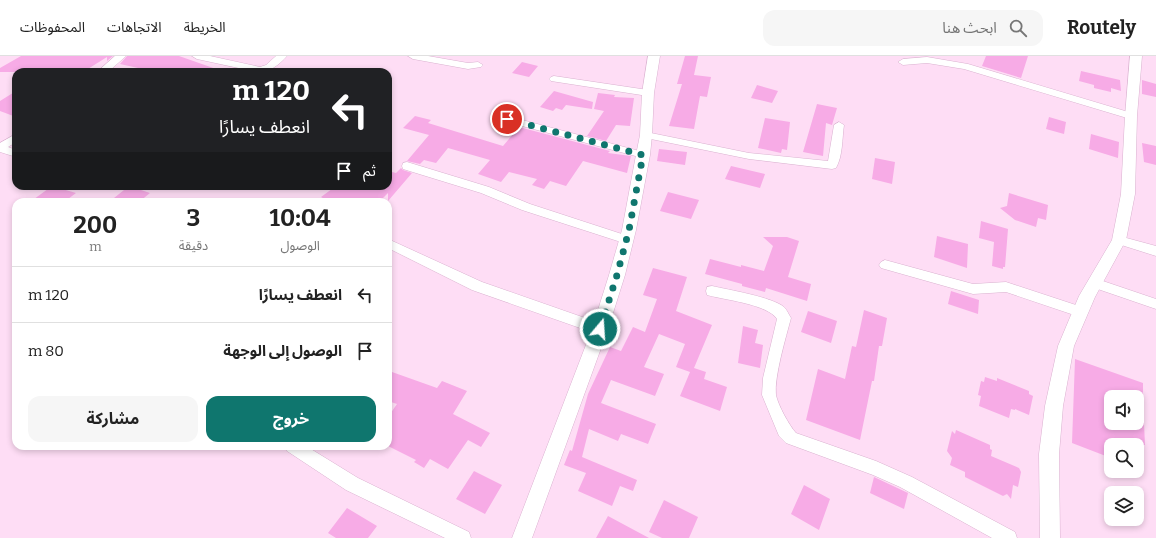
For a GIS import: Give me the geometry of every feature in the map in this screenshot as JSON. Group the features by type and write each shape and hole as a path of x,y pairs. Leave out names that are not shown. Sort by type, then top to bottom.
{"street":[{"path":"106,68 120,56"},
{"path":"197,56 252,68"},
{"path":"266,68 282,56"},
{"path":"413,56 468,66 478,65"},
{"path":"522,538 600,329 627,240 646,135 648,93 654,56"},
{"path":"1050,538 1049,454 1054,406 1066,346 1094,283 1118,240 1128,194 1131,116 1136,56"},
{"path":"903,62 927,60 965,66 1131,116"},
{"path":"554,79 648,93"},
{"path":"507,119 643,155"},
{"path":"646,135 749,156 832,165 836,154 840,125"},
{"path":"0,148 12,140"},
{"path":"0,148 12,152"},
{"path":"407,166 485,190 526,207 627,240"},
{"path":"1118,240 1156,251"},
{"path":"392,245 477,286 600,329"},
{"path":"885,264 973,289 1006,286 1080,312"},
{"path":"1094,283 1156,304"},
{"path":"712,290 767,305 779,311 784,318 770,378 769,395 784,431 791,438 876,469 906,482 1009,538"},
{"path":"298,450 352,484 463,538"}],"building":[{"path":"21,56 113,56 107,61 107,57 89,68 12,68 12,72 0,72 0,68"},
{"path":"127,56 179,56 213,68 138,68 120,64"},
{"path":"685,56 698,56 694,75 711,77 707,97 700,96 694,129 669,126 682,84 677,84"},
{"path":"986,56 1028,56 1021,78 982,66"},
{"path":"522,62 538,66 529,77 512,73"},
{"path":"1081,71 1120,80 1121,91 1111,88 1111,92 1094,88 1094,85 1079,81"},
{"path":"1142,80 1156,84 1156,97 1142,94"},
{"path":"757,85 778,91 772,103 751,98"},
{"path":"554,91 593,102 592,109 566,105 562,110 556,108 553,111 540,107"},
{"path":"598,93 615,95 614,97 634,98 630,126 616,125 606,141 587,136 604,111 594,109"},
{"path":"12,94 12,116 0,111 0,101"},
{"path":"817,104 837,108 832,125 826,123 823,156 803,152"},
{"path":"415,116 431,120 428,123 503,146 519,127 610,151 608,153 631,156 627,173 583,161 566,186 550,181 544,189 532,185 537,179 509,172 501,182 478,174 490,160 448,148 436,163 424,160 420,164 407,161 429,135 403,128"},
{"path":"1049,117 1066,122 1064,134 1046,129"},
{"path":"765,118 790,122 787,150 782,149 781,153 758,148"},
{"path":"1091,134 1119,142 1118,158 1089,149"},
{"path":"1142,143 1156,146 1156,165 1144,162"},
{"path":"659,149 687,152 685,165 657,161"},
{"path":"875,158 895,162 892,184 872,179"},
{"path":"731,166 765,174 760,188 725,179"},
{"path":"401,168 412,173 391,198 388,198 388,193 383,198 321,197 331,190 392,190 392,172 396,173"},
{"path":"46,190 66,190 76,193 69,198 36,198"},
{"path":"124,190 141,190 150,193 144,198 114,198"},
{"path":"668,192 699,200 691,219 660,211"},
{"path":"1009,193 1048,205 1046,220 1038,218 1036,227 1015,220 1000,208 1007,206"},
{"path":"981,221 1008,229 1005,267 1003,267 1003,269 992,266 994,242 979,238"},
{"path":"937,236 968,244 967,268 934,257"},
{"path":"763,237 787,237 799,241 788,277 811,284 807,301 766,288 765,292 742,286 742,284 705,274 710,259 764,271 773,246"},
{"path":"653,268 687,277 676,311 712,325 694,368 706,372 704,379 727,387 720,411 680,396 690,372 676,367 685,344 659,334 644,367 664,374 655,396 611,380 601,403 656,424 648,444 621,434 618,441 589,429 582,457 637,480 633,491 620,486 612,506 578,491 586,473 564,465 570,450 572,451 588,394 610,347 621,351 633,327 645,332 657,299 643,295"},
{"path":"951,291 979,300 978,314 948,304"},
{"path":"864,310 887,318 882,346 879,346 874,381 872,381 860,440 806,420 818,369 845,379 852,346 856,347"},
{"path":"808,311 837,321 831,343 801,332"},
{"path":"743,326 758,330 755,343 763,345 760,368 738,363"},
{"path":"1075,359 1143,383 1143,390 1104,390 1104,430 1144,430 1144,423 1145,445 1144,438 1104,438 1104,455 1072,443"},
{"path":"392,372 437,388 442,381 467,391 453,414 490,433 481,447 468,440 448,469 430,459 424,468 414,462 416,460 392,448 392,411 397,404 392,402"},
{"path":"985,377 997,381 997,378 1029,391 1029,394 1033,396 1029,415 1015,409 1011,409 1009,418 979,406 981,396 978,395 981,381 984,382"},
{"path":"956,430 990,445 990,449 992,450 991,456 1019,468 1021,472 1018,487 1013,485 1011,499 1007,494 1003,496 965,477 965,472 950,465 952,458 947,451 952,431 955,434"},
{"path":"474,471 502,485 485,514 456,499"},
{"path":"874,477 908,493 904,509 870,493"},
{"path":"804,485 830,499 819,530 791,514"},
{"path":"664,500 698,517 689,538 662,538 649,532"},
{"path":"347,508 377,526 368,538 336,538 328,533"},
{"path":"608,516 649,538 596,538"}],"route":[{"path":"507,119 643,155 629,230 600,329"}]}
